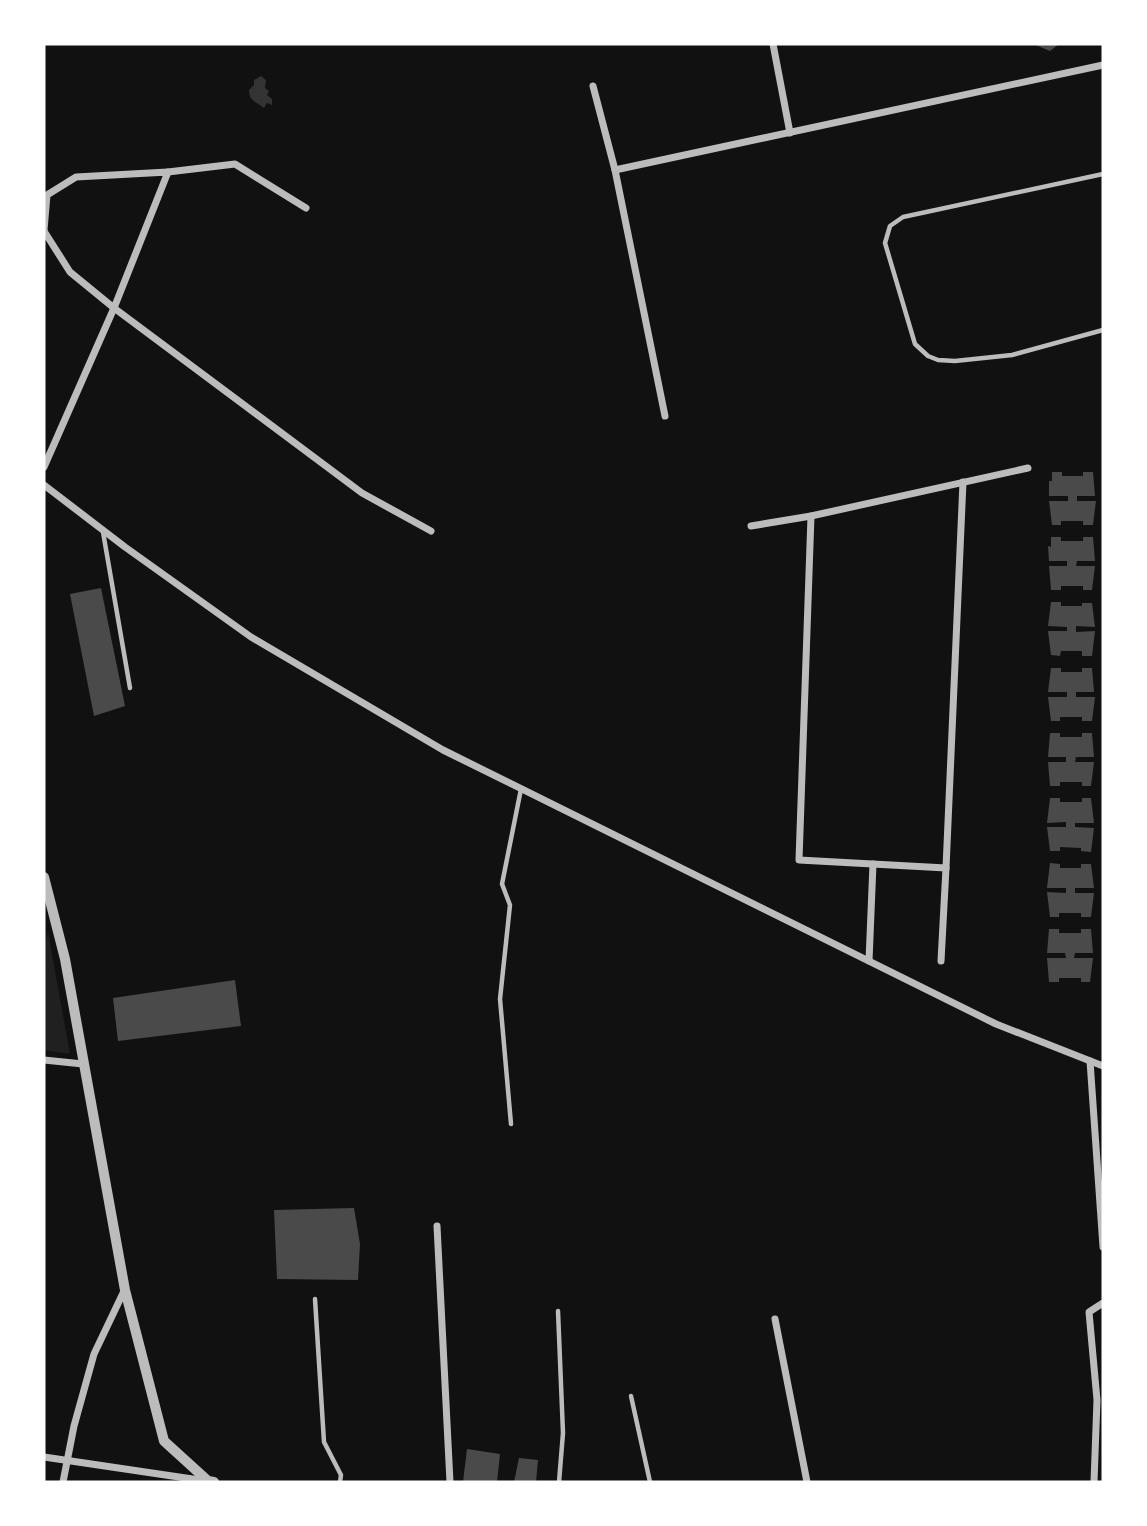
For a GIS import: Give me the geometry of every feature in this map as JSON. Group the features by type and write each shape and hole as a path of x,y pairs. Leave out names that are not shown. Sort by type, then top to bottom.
{"street":[{"path":"773,44 790,133"},
{"path":"615,170 1103,65"},
{"path":"593,86 615,170 665,416"},
{"path":"306,208 235,164 168,172 76,177 47,195 44,230 70,272 114,307 362,493 431,531"},
{"path":"44,467 114,307 168,172"},
{"path":"751,526 811,516 1028,468"},
{"path":"941,961 963,482"},
{"path":"44,485 103,531 251,637 443,750 996,1024 1103,1066"},
{"path":"811,516 799,860 946,868"},
{"path":"869,961 873,864"},
{"path":"44,877 65,959 125,1290 164,1441 210,1482"},
{"path":"44,903 47,890"},
{"path":"44,1060 83,1064"},
{"path":"1090,1061 1103,1247"},
{"path":"437,1226 450,1482"},
{"path":"63,1482 74,1426 94,1354 125,1290"},
{"path":"1094,1482 1097,1400 1089,1312 1103,1303"},
{"path":"775,1319 807,1482"},
{"path":"44,1457 210,1482"}],"lane":[{"path":"1103,174 903,217 890,226 885,243 915,344 928,356 938,360 955,361 1012,355 1103,330"},
{"path":"103,531 131,688"},
{"path":"511,1125 500,999 510,905 502,884 521,789"},
{"path":"315,1299 324,1442 341,1475 340,1482"},
{"path":"558,1311 563,1433 559,1482"},
{"path":"631,1396 650,1482"}],"shaded area":[{"path":"261,76 266,80 265,88 269,91 267,95 272,99 272,105 267,103 264,108 253,101 249,94 254,80"},
{"path":"48,932 70,1054 44,1050 44,950"}],"building":[{"path":"1033,44 1059,44 1050,51"},
{"path":"1052,472 1062,472 1062,476 1083,476 1083,472 1093,472 1095,496 1077,496 1077,501 1096,501 1093,525 1083,525 1083,521 1061,521 1061,525 1052,525 1049,501 1068,501 1068,496 1049,496"},
{"path":"1051,537 1061,537 1061,541 1083,541 1083,537 1093,537 1095,561 1077,561 1076,566 1095,566 1092,590 1083,590 1083,586 1061,586 1061,590 1051,590 1049,566 1067,566 1067,561 1049,561 1048,546 1051,547"},
{"path":"101,588 125,706 94,716 70,594"},
{"path":"1051,602 1061,602 1061,606 1092,603 1095,627 1076,626 1076,632 1095,631 1092,656 1082,656 1082,651 1061,651 1060,656 1051,655 1048,631 1067,631 1067,627 1048,626"},
{"path":"1051,668 1061,668 1061,672 1082,672 1082,668 1092,668 1094,692 1076,692 1076,697 1095,697 1092,721 1082,721 1082,717 1060,717 1060,721 1051,721 1048,697 1067,697 1067,692 1048,692"},
{"path":"1050,733 1060,733 1060,737 1082,737 1082,733 1092,733 1094,757 1076,757 1075,762 1094,762 1091,786 1082,786 1082,782 1060,782 1060,786 1050,786 1048,762 1066,762 1066,757 1048,757"},
{"path":"1050,798 1060,798 1060,802 1082,802 1082,798 1091,798 1094,823 1075,823 1075,827 1094,828 1091,852 1081,851 1081,848 1060,847 1060,851 1050,851 1047,827 1066,827 1066,822 1047,823"},
{"path":"1050,863 1060,864 1060,868 1081,868 1081,864 1091,864 1094,888 1075,888 1075,893 1094,893 1091,917 1081,917 1081,913 1059,913 1059,917 1050,917 1047,892 1066,893 1066,888 1047,888"},
{"path":"1049,929 1059,929 1059,933 1081,933 1081,929 1091,929 1093,953 1075,953 1074,958 1093,958 1090,982 1081,982 1081,978 1059,978 1059,982 1049,982 1047,958 1066,958 1065,953 1047,953"},
{"path":"235,980 241,1026 118,1041 113,998"},
{"path":"354,1208 360,1244 358,1280 277,1279 274,1210"},
{"path":"467,1449 500,1454 497,1482 463,1482"},
{"path":"519,1458 538,1460 536,1482 514,1482"}]}
